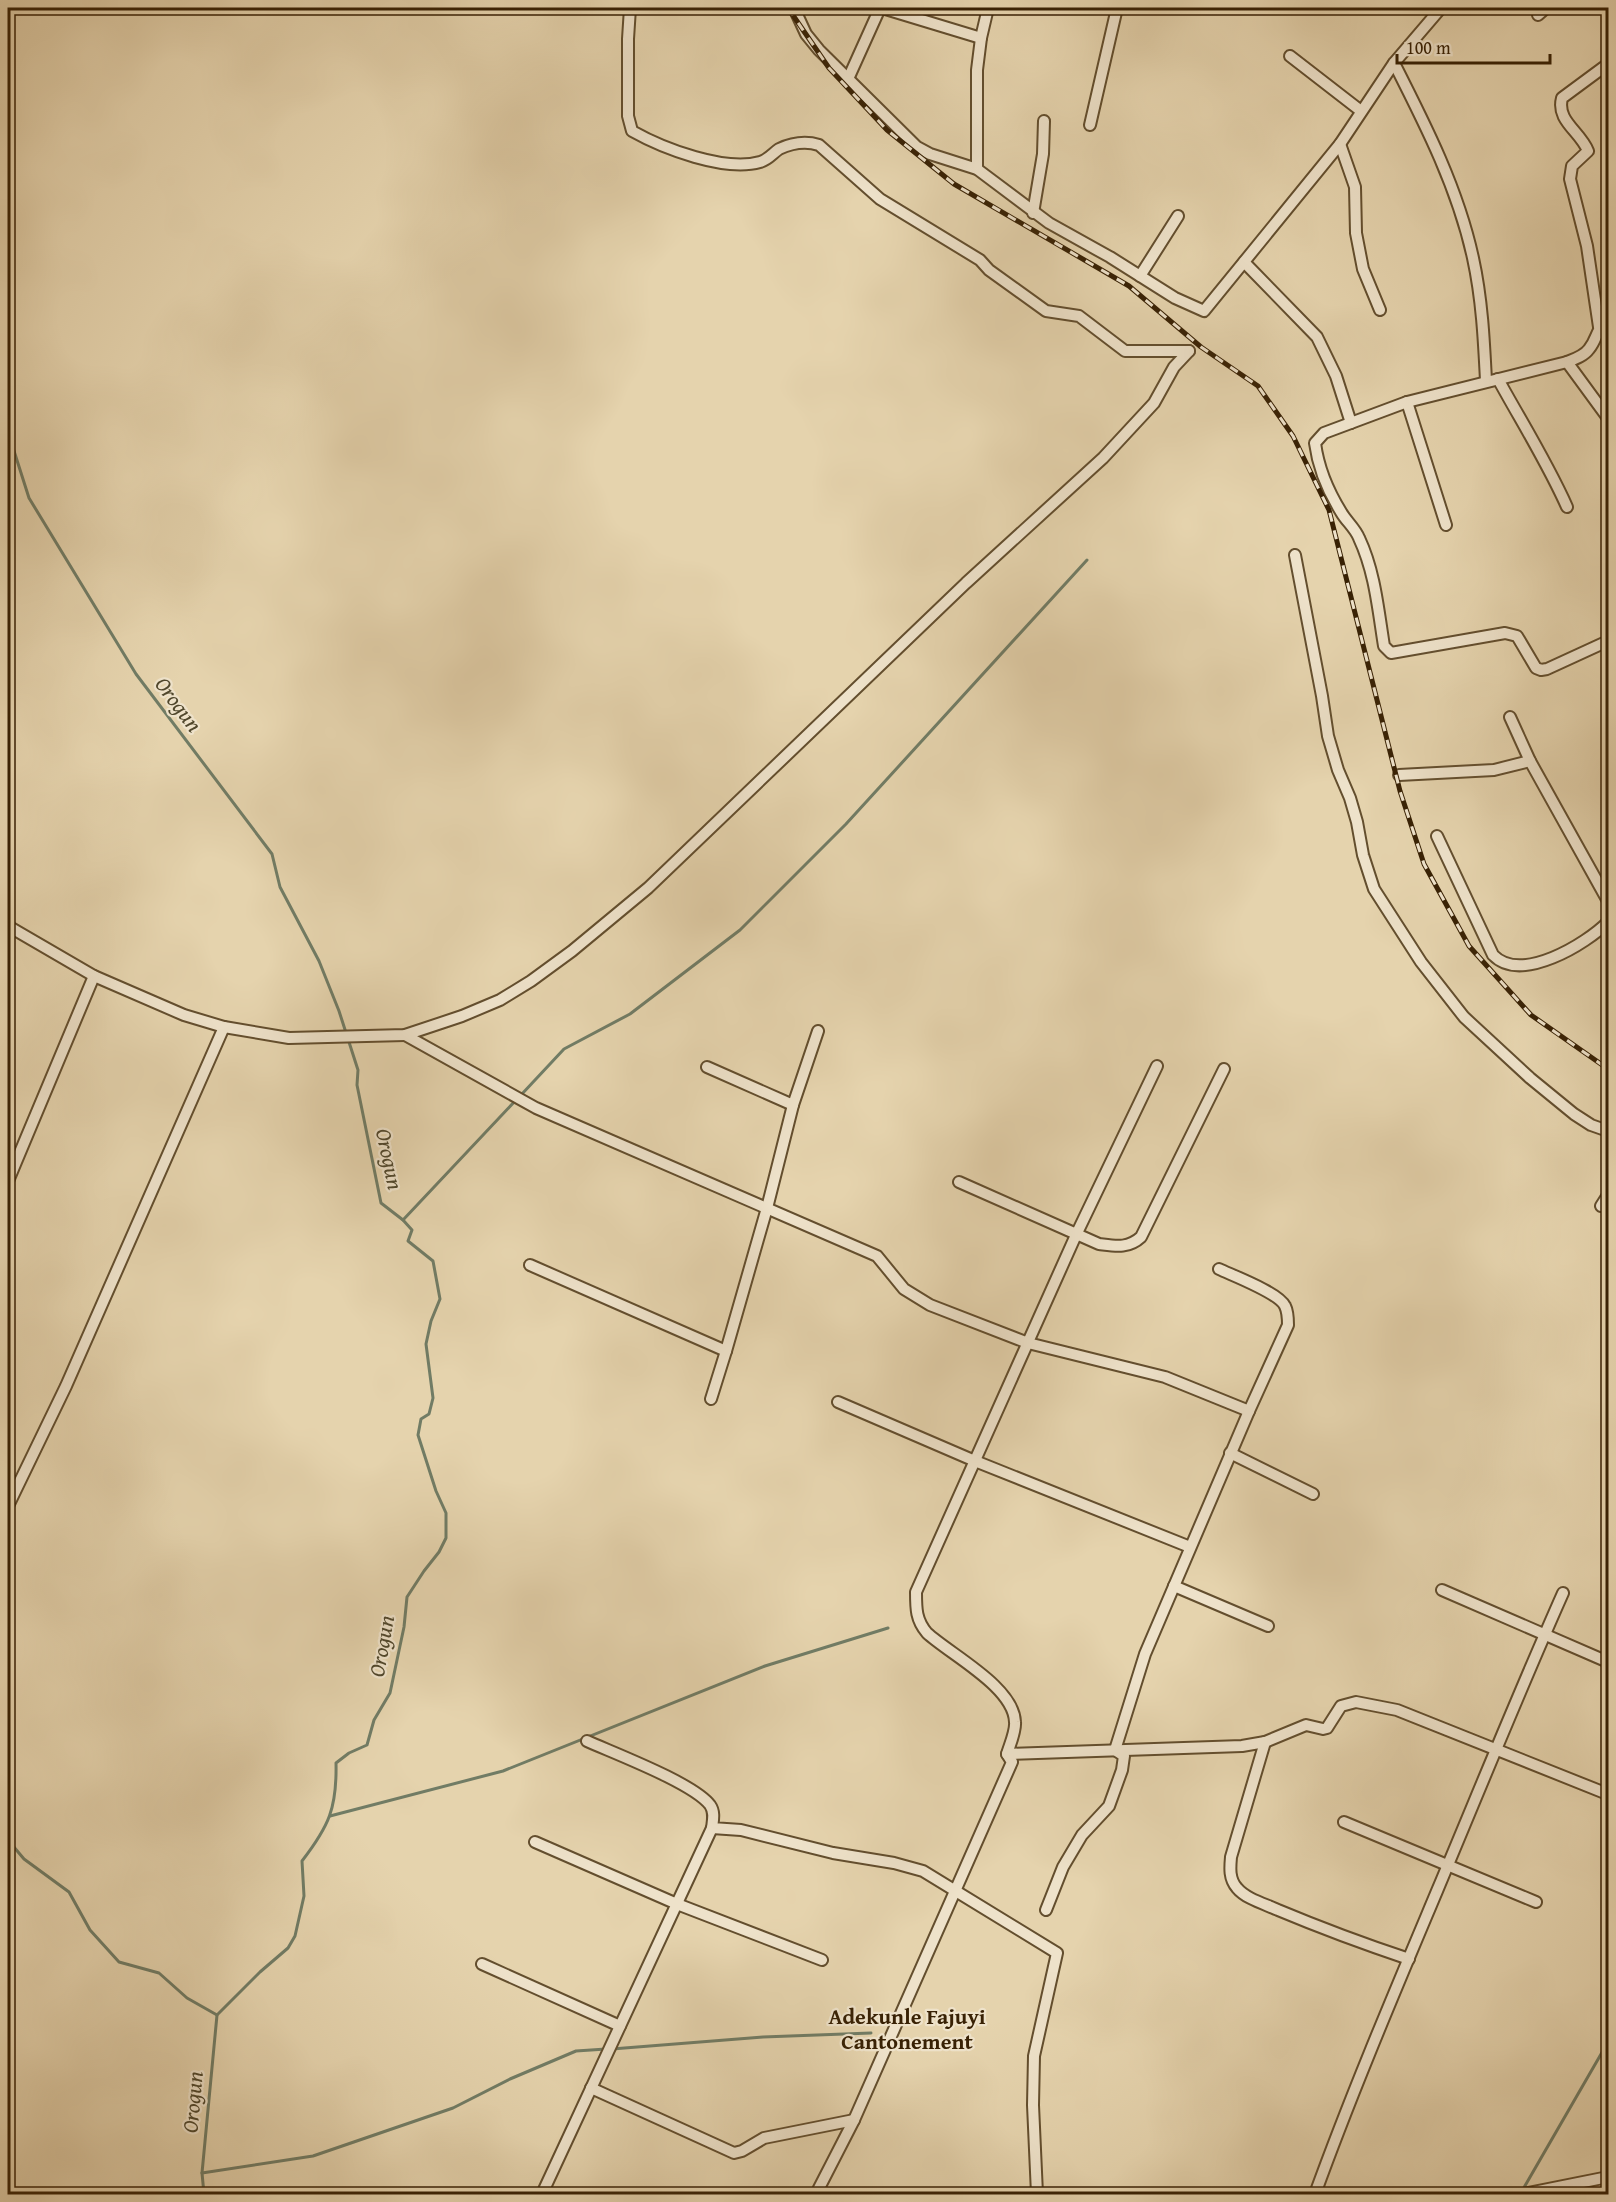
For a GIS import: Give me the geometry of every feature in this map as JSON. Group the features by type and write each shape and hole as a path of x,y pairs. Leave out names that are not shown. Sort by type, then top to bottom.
{"street":[{"path":"8,926 94,976 184,1015 224,1027 289,1038 405,1035 462,1017 500,1000 572,951 648,888 966,584 1103,458 1154,403 1174,367 1189,351 1125,351 1079,316 1046,311 989,270 980,260 880,199 819,145 808,141 779,149 762,162 732,166 701,158 632,131 628,116 630,8"},
{"path":"794,8 806,34 917,147 930,154 977,169 1033,213 1175,298 1204,311 1340,144 1394,63 1441,8"},
{"path":"848,79 881,8 981,38"},
{"path":"977,169 977,70 988,8"},
{"path":"1090,125 1117,8"},
{"path":"1290,56 1361,111"},
{"path":"1394,63 1435,144 1453,189 1473,257 1482,309 1486,381"},
{"path":"1599,327 1587,246 1570,179 1572,166 1588,151 1584,142 1562,116 1560,106 1562,98 1608,64"},
{"path":"1033,213 1043,154 1044,122"},
{"path":"1340,144 1355,187 1356,233 1363,269 1380,310"},
{"path":"1140,276 1178,216"},
{"path":"1244,262 1317,337 1336,376 1351,423"},
{"path":"1608,320 1599,327 1589,349 1579,357 1407,402 1324,432 1315,443 1317,457 1340,512 1359,536 1372,572 1384,646 1387,651 1391,653 1505,633 1517,636 1536,668 1541,670 1608,641"},
{"path":"1567,362 1608,418"},
{"path":"1498,379 1549,468 1567,507"},
{"path":"1407,402 1446,525"},
{"path":"1295,555 1328,736 1338,770 1350,798 1363,855 1374,889 1421,962 1464,1017 1530,1078 1574,1114 1591,1125 1608,1131"},
{"path":"1510,717 1530,761 1608,901"},
{"path":"1399,775 1494,770 1530,761"},
{"path":"1437,836 1493,955 1504,963 1516,964 1546,960 1569,951 1608,922"},
{"path":"8,1181 94,976"},
{"path":"8,1506 66,1386 224,1027"},
{"path":"711,1399 767,1208 793,1105 818,1031"},
{"path":"405,1035 536,1108 877,1256 904,1289 930,1305 1028,1343 1165,1377 1249,1412"},
{"path":"816,2194 854,2120 1012,1762 1007,1754 1016,1722 1012,1708 996,1686 927,1633 920,1624 916,1611 916,1592 1076,1235 1157,1066"},
{"path":"707,1067 793,1105"},
{"path":"959,1182 1099,1244 1116,1247 1128,1245 1141,1237 1224,1069"},
{"path":"1600,1206 1608,1195"},
{"path":"530,1265 726,1351"},
{"path":"1115,1750 1145,1654 1230,1453 1288,1325 1285,1305 1276,1297 1219,1269"},
{"path":"838,1402 975,1461 1190,1547"},
{"path":"1230,1453 1313,1494"},
{"path":"1174,1586 1268,1626"},
{"path":"1442,1590 1608,1662"},
{"path":"1315,2194 1408,1959 1563,1593"},
{"path":"1007,1754 1242,1746 1265,1742 1306,1725 1327,1728 1341,1706 1356,1702 1396,1710 1605,1794"},
{"path":"542,2194 712,1828 714,1817 711,1806 678,1783 587,1741"},
{"path":"1265,1742 1231,1857 1230,1872 1234,1884 1238,1890 1252,1898 1311,1924 1408,1959"},
{"path":"1046,1910 1063,1867 1082,1835 1109,1806 1122,1770 1124,1756 1115,1750"},
{"path":"1344,1822 1536,1902"},
{"path":"712,1828 741,1830 833,1853 894,1863 923,1871 1057,1953 1034,2056 1032,2105 1037,2194"},
{"path":"535,1842 677,1904 822,1960"},
{"path":"482,1964 620,2026"},
{"path":"591,2088 734,2153 764,2138 854,2120"},
{"path":"1523,2194 1608,2177"}],"waterway":[{"name":"Orogun","path":"8,432 29,498 136,674 272,854 280,887 319,961 339,1011 358,1070 357,1085 381,1203 412,1230 408,1241 433,1261 440,1299 431,1321 426,1344 433,1398 429,1414 421,1419 418,1435 436,1491 446,1513 446,1538 439,1552 407,1597 404,1627 390,1693 374,1720 367,1745 349,1753 336,1763 335,1792 330,1816 302,1861 304,1896 295,1936 288,1948 217,2015 202,2173 204,2194"},
{"path":"521,1095 564,1049 630,1014 740,930 846,824 1087,560"},
{"path":"403,1220 516,1100"},
{"path":"330,1816 503,1771 765,1666 888,1628"},
{"path":"8,1840 24,1859 69,1892 90,1930 119,1962 159,1973 187,1998 217,2015"},
{"path":"612,2049 763,2037 871,2033"},
{"path":"1522,2191 1608,2042"},
{"path":"202,2173 313,2156 453,2108 510,2079 576,2051 606,2049"}],"railway":[{"path":"788,8 829,68 887,130 954,184 1129,286 1201,347 1258,386 1293,436 1329,510 1400,791 1424,864 1469,946 1531,1015 1608,1069"}],"district":[{"name":"Adekunle Fajuyi Cantonement","path":"907,2028"}]}
